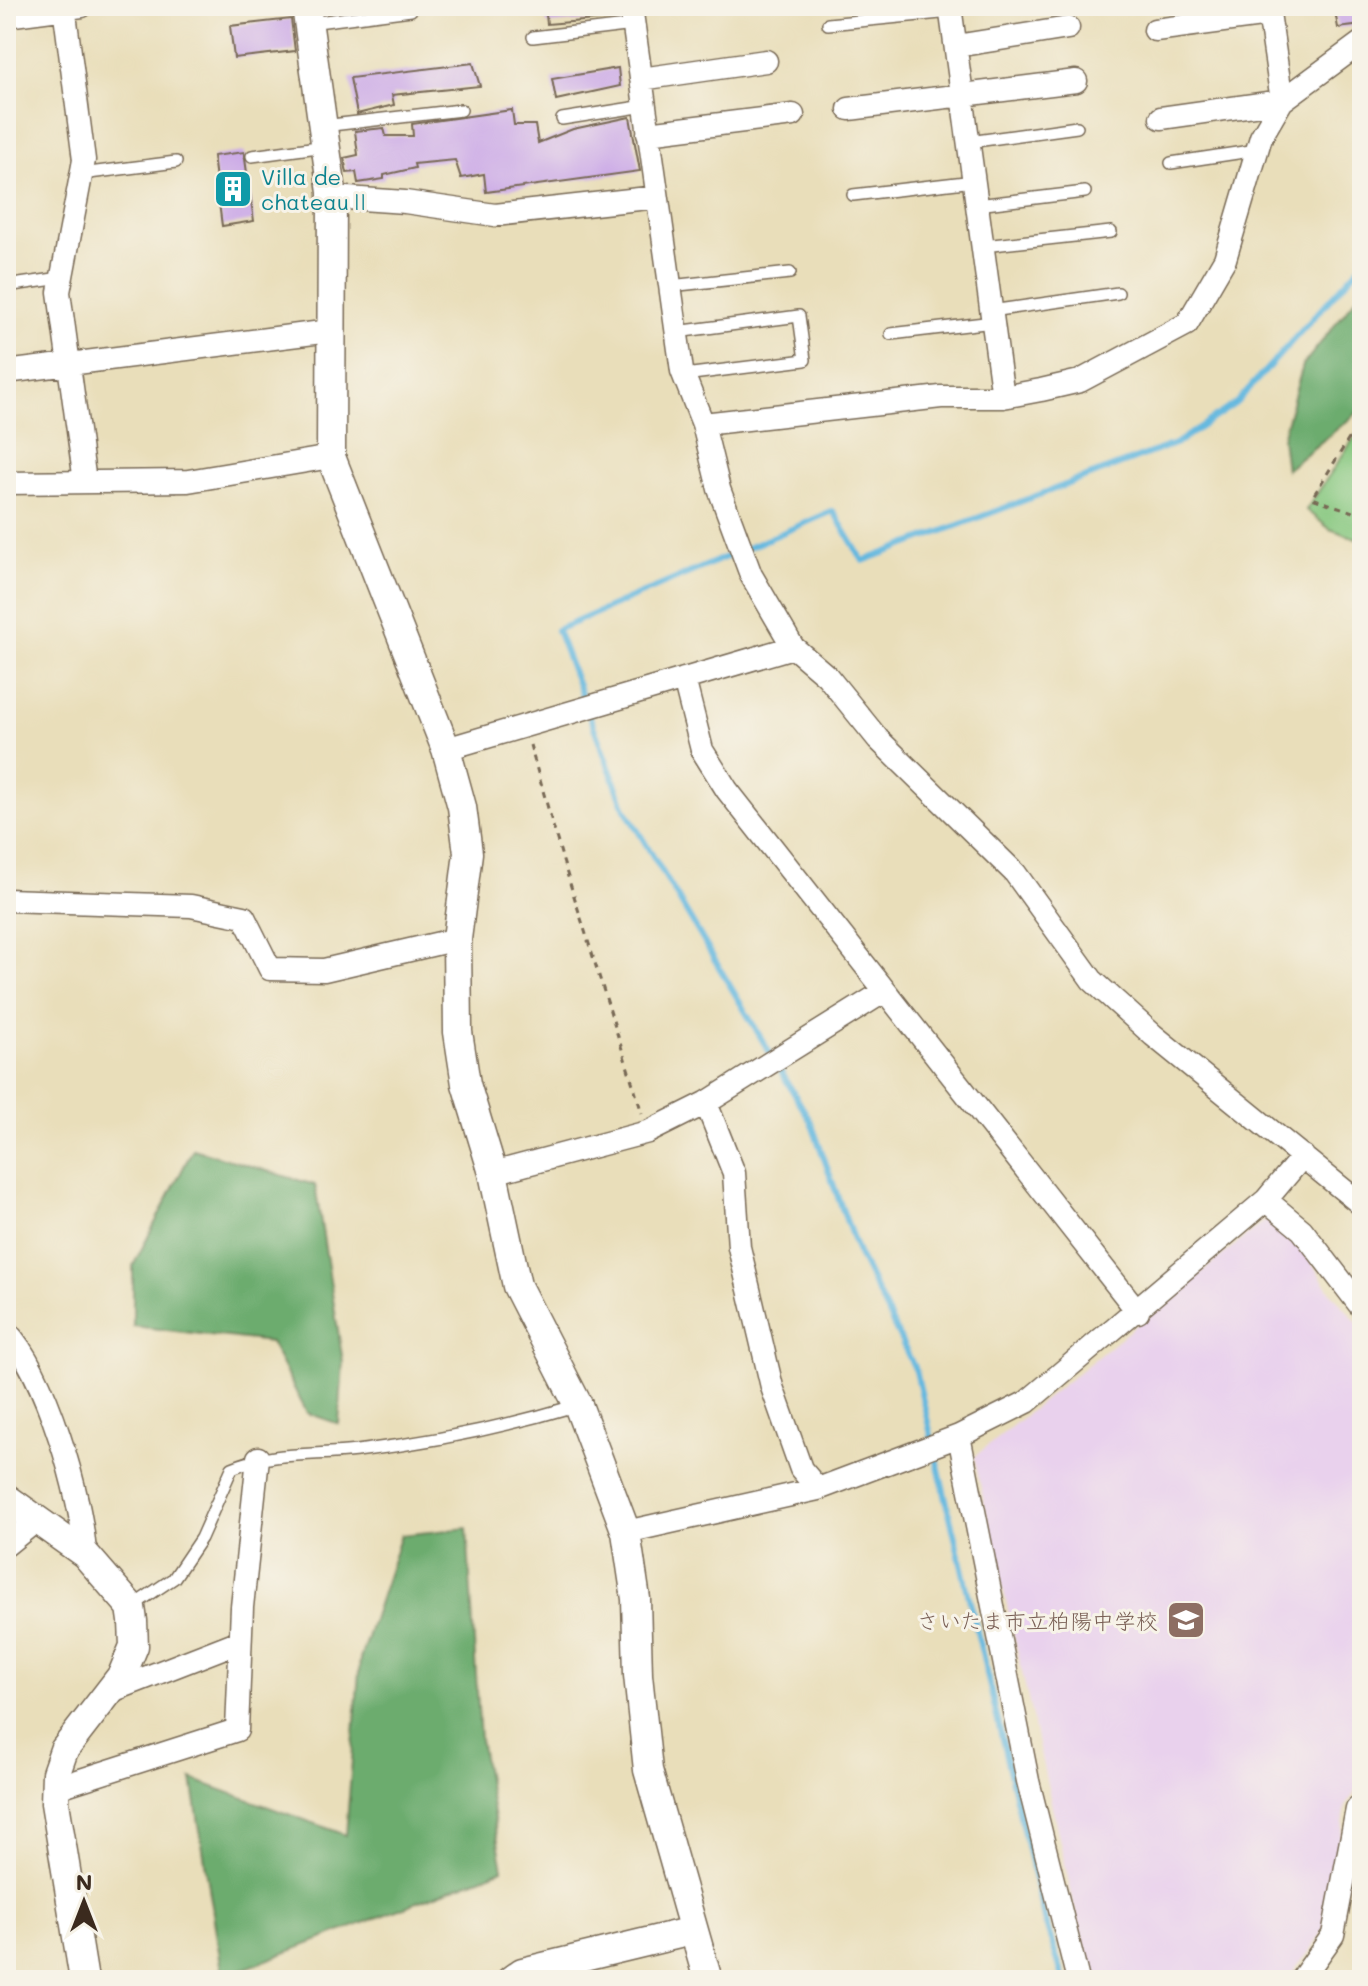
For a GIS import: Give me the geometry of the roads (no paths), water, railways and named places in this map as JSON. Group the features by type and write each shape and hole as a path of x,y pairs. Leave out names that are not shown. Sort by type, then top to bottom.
{"street":[{"path":"6,16 70,7 84,160 59,292 85,482"},
{"path":"951,9 1003,397"},
{"path":"1155,30 1269,10 1282,101"},
{"path":"307,14 332,197 331,457 446,749 462,807 468,853 457,939 458,1032 466,1084 493,1173 517,1286 578,1405 626,1532 636,1599 638,1675 648,1770 708,1980"},
{"path":"632,15 684,375 703,424 719,489 751,575 793,647 827,676 878,739 1015,873 1092,980 1153,1035 1362,1205"},
{"path":"956,46 1068,28"},
{"path":"703,424 941,397 1003,397 1080,381 1187,324 1225,259 1257,150 1282,101 1362,42"},
{"path":"641,79 766,61"},
{"path":"849,109 1076,81"},
{"path":"1161,118 1282,101"},
{"path":"648,133 793,115"},
{"path":"332,197 405,202 495,215 657,197"},
{"path":"6,372 330,331"},
{"path":"6,483 188,481 331,457"},
{"path":"446,749 793,647"},
{"path":"684,679 702,750 727,790 1138,1312"},
{"path":"6,900 191,906 244,917 270,969 324,970 457,939"},
{"path":"493,1173 648,1132 706,1103 885,991"},
{"path":"706,1103 734,1173 739,1247 772,1387 801,1469 818,1489"},
{"path":"626,1532 818,1489 959,1436 1027,1402 1138,1312 1266,1200 1303,1156"},
{"path":"1266,1200 1302,1230 1362,1308"},
{"path":"6,1331 23,1350 39,1382 83,1519 85,1554"},
{"path":"959,1436 1028,1781 1078,1980"},
{"path":"56,1788 237,1730 240,1641 258,1458"},
{"path":"6,1498 85,1554 131,1607 134,1646 122,1675 64,1750 56,1788 55,1803 84,1980"},
{"path":"6,1545 38,1519"},
{"path":"109,1692 240,1641"},
{"path":"1301,1980 1333,1935 1357,1809 1362,1804"},
{"path":"511,1980 522,1972 692,1931"}],"lane":[{"path":"828,24 951,9"},
{"path":"307,14 411,10"},
{"path":"533,37 632,15"},
{"path":"562,119 645,106"},
{"path":"252,156 324,136 461,110"},
{"path":"969,142 1077,127"},
{"path":"1171,163 1257,150"},
{"path":"81,174 176,162"},
{"path":"853,195 974,181"},
{"path":"977,205 1085,192"},
{"path":"983,246 1111,232"},
{"path":"670,286 790,273"},
{"path":"6,286 61,278"},
{"path":"891,334 1118,293"},
{"path":"676,332 799,316 805,360 684,375"},
{"path":"131,1607 174,1578 201,1538 232,1468 258,1458 355,1451 467,1435 578,1405"}],"waterway":[{"path":"1064,1980 1044,1918 916,1371 858,1253 811,1122 625,809 557,630 833,511 863,561 1177,443 1236,403 1362,264"}],"place":[{"name":"Villa de chateauⅡ","path":"233,189"},
{"name":"さいたま市立柏陽中学校","path":"1186,1620"}]}
